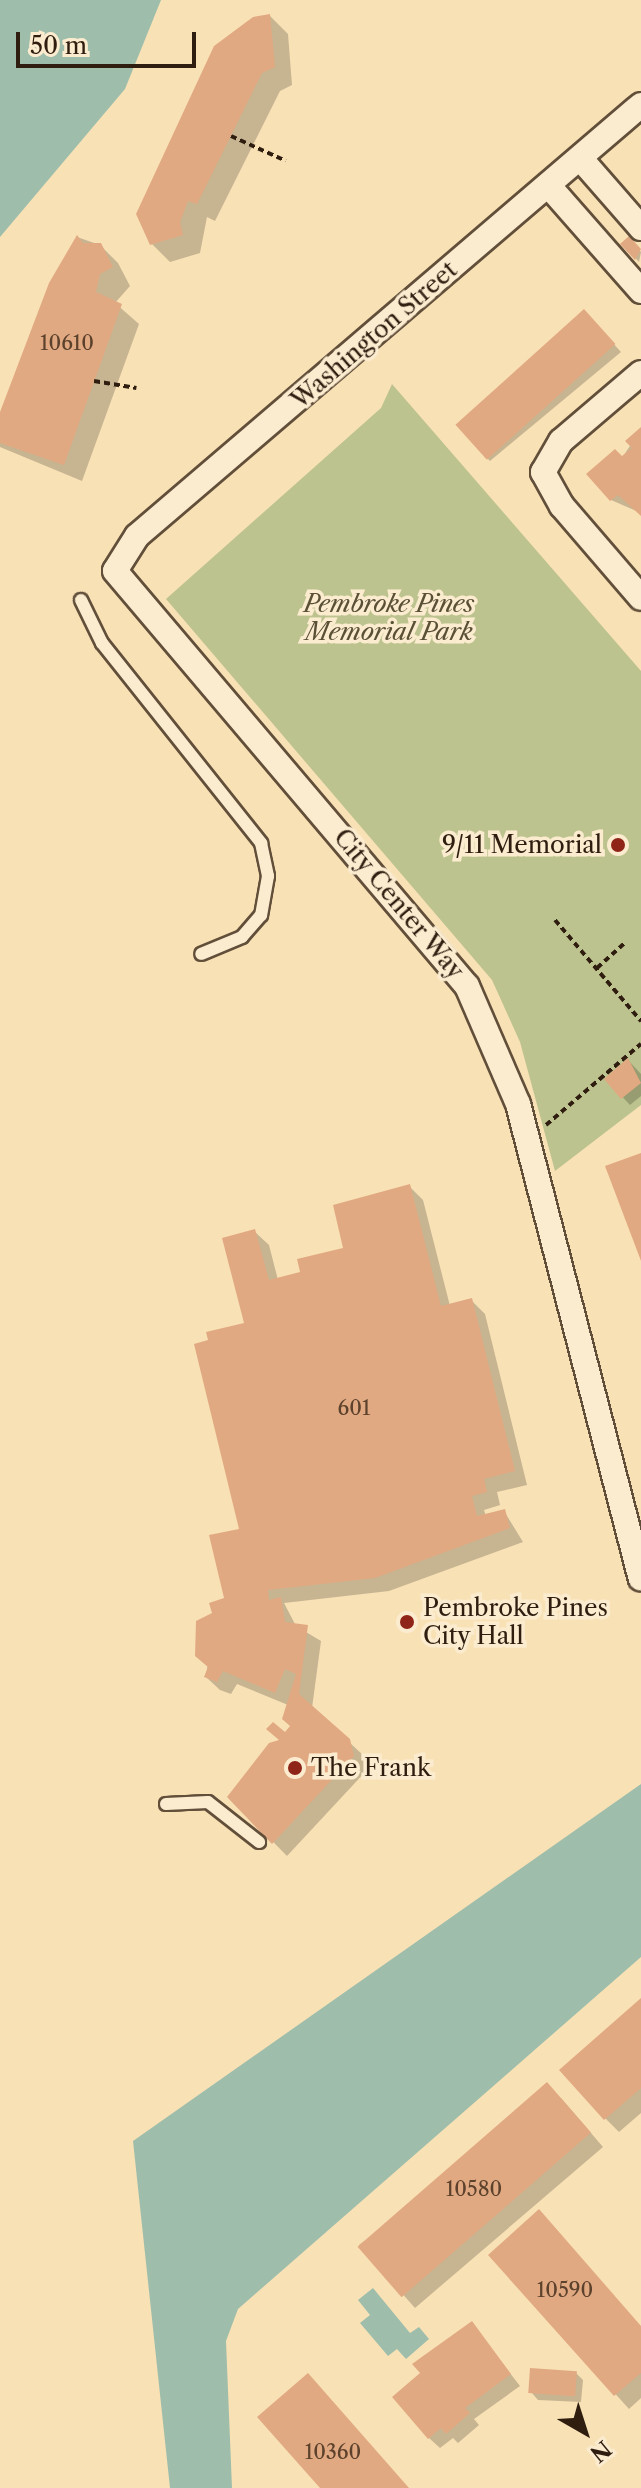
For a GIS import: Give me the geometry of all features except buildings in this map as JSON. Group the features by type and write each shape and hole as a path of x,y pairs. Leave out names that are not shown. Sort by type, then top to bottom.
{"street":[{"name":"Washington Street","path":"115,571 137,536 641,105"},
{"path":"580,158 641,228"},
{"path":"548,185 637,280"},
{"path":"641,373 545,461 546,485 641,598"},
{"name":"City Center Way","path":"115,571 467,986 518,1104 641,1578"}],"lane":[{"path":"81,600 102,643 261,843 268,876 261,915 242,937 201,954"},
{"path":"166,1804 208,1802 259,1842"}],"path":[{"path":"231,136 286,161"},
{"path":"94,381 136,388"},
{"path":"555,920 641,1021"},
{"path":"596,968 625,943"},
{"path":"541,1129 641,1044"}],"green space":[{"name":"Pembroke Pines Memorial Park","path":"392,384 641,671 641,1105 555,1171 520,1042 492,980 166,599 381,408"}],"shaded area":[{"path":"0,0 161,0 125,89 0,237"},
{"path":"641,1784 641,1957 238,2309 226,2341 232,2488 170,2488 133,2141"},
{"path":"373,2288 410,2333 419,2327 429,2339 406,2359 397,2349 388,2356 360,2323 370,2315 358,2300"}],"place":[{"name":"9/11 Memorial","path":"618,845"},
{"name":"Pembroke Pines City Hall","path":"407,1622"},
{"name":"The Frank","path":"295,1768"}]}
